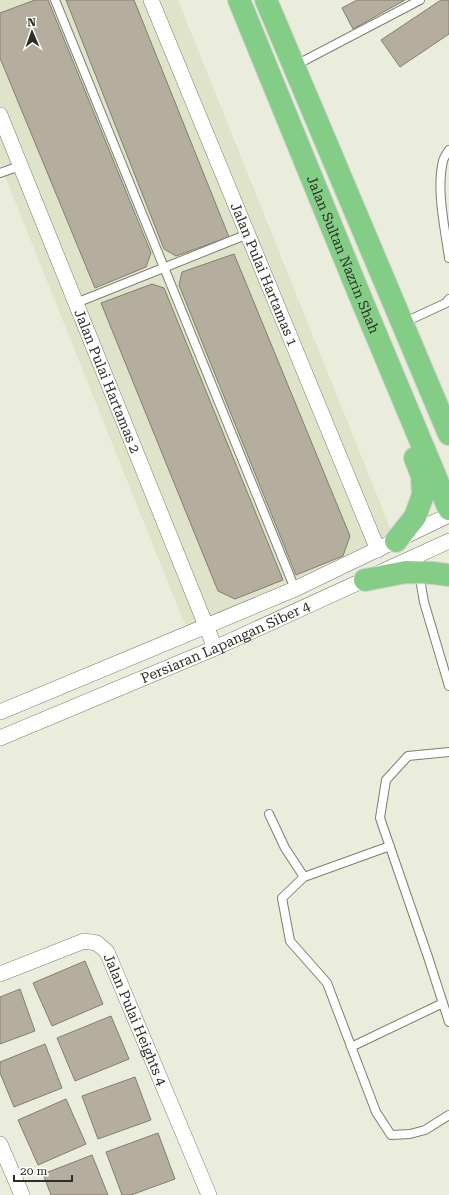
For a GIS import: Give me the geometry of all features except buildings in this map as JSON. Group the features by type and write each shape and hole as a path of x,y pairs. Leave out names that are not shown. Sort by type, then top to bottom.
{"highway":[{"name":"Jalan Sultan Nazrin Shah","path":"239,0 449,509"},
{"name":"Jalan Sultan Nazrin Shah","path":"266,0 449,434"},
{"path":"360,296 360,324 422,476 423,495 415,517 387,545"},
{"path":"365,580 406,572 449,575"}],"street":[{"name":"Jalan Pulai Hartamas 1","path":"151,0 248,234 387,545"},
{"name":"Jalan Pulai Hartamas 2","path":"0,115 215,648"},
{"name":"Persiaran Lapangan Siber 4","path":"0,712 295,589 449,515"},
{"name":"Persiaran Lapangan Siber 4","path":"0,738 215,648 449,541"},
{"name":"Jalan Pulai Heights 4","path":"0,974 84,942 97,943 107,952 209,1195"},
{"path":"0,1144 22,1195"}],"lane":[{"path":"55,0 295,589"},
{"path":"294,66 420,0"},
{"path":"449,150 444,160 441,178 442,212 449,258"},
{"path":"0,173 20,166"},
{"path":"76,303 248,234"},
{"path":"402,323 448,303"},
{"path":"419,572 424,602 449,686"},
{"path":"449,752 408,756 386,780 380,818 449,1022"},
{"path":"269,814 285,848 304,877"},
{"path":"390,846 304,877 282,898 290,941 327,983 376,1112 391,1134 410,1134 425,1130 449,1115"},
{"path":"351,1047 443,1003"}],"shaded area":[{"path":"0,0 178,0 395,540 187,630 0,164"}]}
